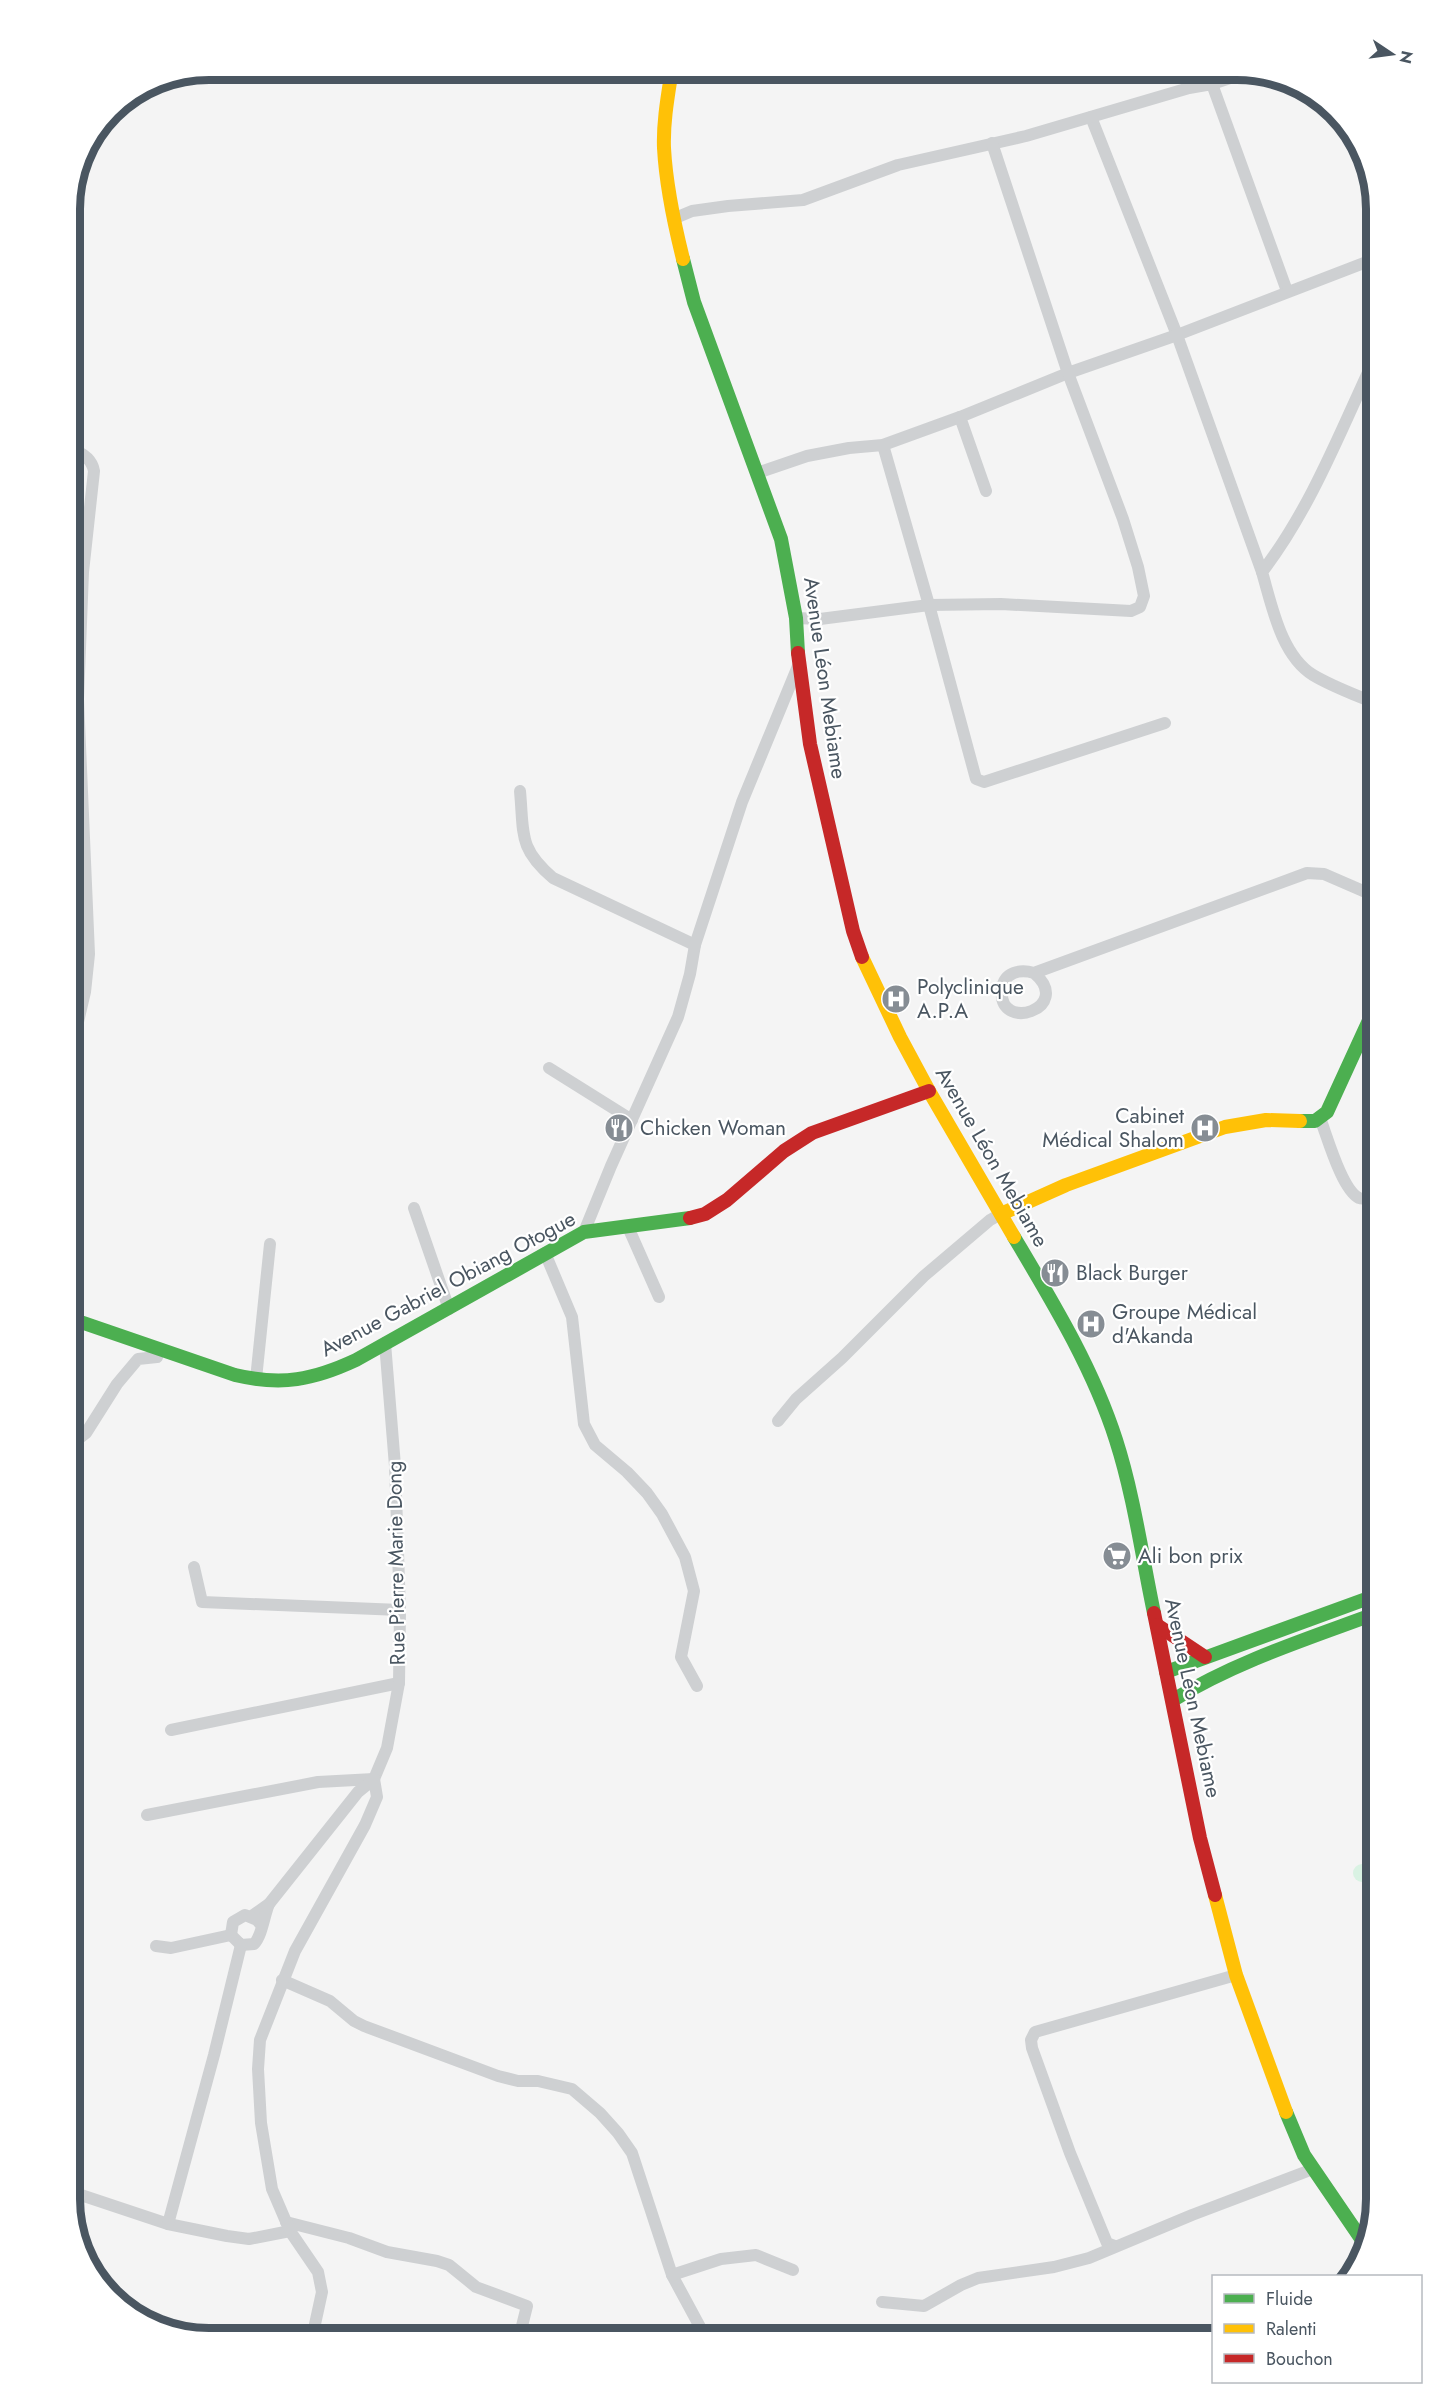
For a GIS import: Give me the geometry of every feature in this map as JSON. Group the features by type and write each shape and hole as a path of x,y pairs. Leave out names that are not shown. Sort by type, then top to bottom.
{"street":[{"name":"Avenue Léon Mebiame","path":"670,80 664,148 673,219 694,302 781,538 796,618 799,665 817,777 849,917 880,999 929,1091 1076,1349 1110,1425 1136,1525 1209,1879 1236,1975 1291,2125 1313,2169 1360,2238"},
{"path":"673,219 692,211 803,200 898,165 1026,136 1223,80"},
{"path":"1212,84 1287,291"},
{"path":"1091,117 1177,335 1279,625 1293,655 1314,675 1366,699"},
{"path":"796,618 820,619 929,604 1001,604 1131,611 1140,607 1144,596 1143,585 1124,519 1068,373 992,143"},
{"path":"757,473 807,456 849,448 883,445 1366,262"},
{"path":"1262,572 1277,553 1304,506 1366,376"},
{"path":"960,417 986,491"},
{"path":"883,445 929,604 974,776 978,781 984,782 1165,723"},
{"path":"80,454 93,463 94,471 83,572 80,648"},
{"path":"584,1232 678,1017 695,945 742,802 799,665"},
{"path":"80,740 89,924 88,970 80,1008"},
{"path":"520,791 525,846 537,865 553,878 695,945"},
{"path":"1034,973 1306,873 1324,874 1366,892"},
{"path":"778,1421 796,1399 842,1358 924,1276 990,1220 1066,1185 1225,1127 1255,1121 1307,1121 1320,1118 1327,1112 1366,1027"},
{"path":"549,1068 632,1120"},
{"name":"Avenue Gabriel Obiang Otogue","path":"80,1322 159,1350 256,1379 290,1381 309,1378 333,1371 449,1309 584,1232 681,1221 705,1214 728,1200 784,1151 812,1133 929,1091"},
{"path":"1320,1118 1347,1186 1357,1197 1366,1198"},
{"path":"414,1208 449,1309"},
{"path":"628,1227 660,1297"},
{"path":"256,1379 270,1244"},
{"path":"545,1253 572,1317 584,1424 595,1445 627,1472 647,1493 662,1514 685,1557 694,1591 681,1657 697,1686"},
{"name":"Rue Pierre Marie Dong","path":"374,1779 387,1748 399,1683 400,1610 395,1466 385,1343"},
{"path":"80,1438 86,1433 117,1384 138,1359 157,1357 159,1350"},
{"path":"194,1567 202,1602 400,1610"},
{"path":"1166,1672 1366,1599"},
{"path":"1173,1700 1202,1681 1230,1668 1366,1617"},
{"path":"1157,1625 1205,1657"},
{"path":"171,1730 399,1683"},
{"path":"147,1815 307,1784 343,1779 374,1779"},
{"path":"269,1904 261,1925 259,1939 248,1946 241,1945 231,1935 231,1928 238,1917 252,1916 269,1904 358,1792 374,1779"},
{"path":"314,2327 322,2292 318,2272 288,2227 269,2176 261,2123 258,2069 260,2040 295,1951 365,1825 377,1797 374,1779"},
{"path":"252,1916 261,1925"},
{"path":"156,1946 171,1948 231,1935"},
{"path":"168,2224 241,1945"},
{"path":"1115,2246 1107,2243 1070,2153 1032,2048 1033,2036 1035,2032 1236,1975"},
{"path":"282,1980 330,2001 354,2021 364,2026 498,2076 557,2085 572,2090 582,2097 618,2133 632,2153 672,2275 700,2327"},
{"path":"882,2302 924,2306 978,2278 1054,2267 1089,2258 1313,2169"},
{"path":"80,2195 168,2224 249,2239 288,2227 349,2238 387,2252 437,2261 449,2265 476,2287 527,2306 522,2327"},
{"path":"672,2275 721,2259 756,2255 793,2270"}],"green space":[{"path":"1359,1865 1365,1865 1366,1880 1362,1882 1356,1879 1353,1873"}],"traffic: fast":[{"path":"683,259 694,302 781,539 796,618 798,653"},
{"path":"1300,1121 1315,1121 1327,1112 1366,1027"},
{"path":"80,1322 235,1375 268,1380 297,1379 326,1372 356,1360 584,1232 690,1218"},
{"path":"1014,1237 1071,1336 1107,1413 1128,1483 1154,1613"},
{"path":"1166,1672 1366,1599"},
{"path":"1173,1700 1247,1662 1366,1617"},
{"path":"1286,2112 1304,2155 1360,2238"}],"traffic: slow":[{"path":"670,80 665,118 664,148 671,204 683,259"},
{"path":"862,957 929,1091 1014,1237"},
{"path":"1001,1214 1066,1185 1225,1127 1266,1120 1300,1121"},
{"path":"1215,1895 1236,1975 1286,2112"}],"traffic: jam":[{"path":"798,653 810,744 853,931 862,957"},
{"path":"690,1218 705,1214 727,1200 784,1151 812,1133 929,1091"},
{"path":"1154,1613 1200,1838 1215,1895"},
{"path":"1157,1625 1205,1657"}],"place":[{"name":"Polyclinique A.P.A","path":"896,999"},
{"name":"Chicken Woman","path":"619,1128"},
{"name":"Cabinet Médical Shalom","path":"1205,1128"},
{"name":"Black Burger","path":"1055,1273"},
{"name":"Groupe Médical d'Akanda","path":"1091,1324"},
{"name":"Ali bon prix","path":"1117,1556"}]}
